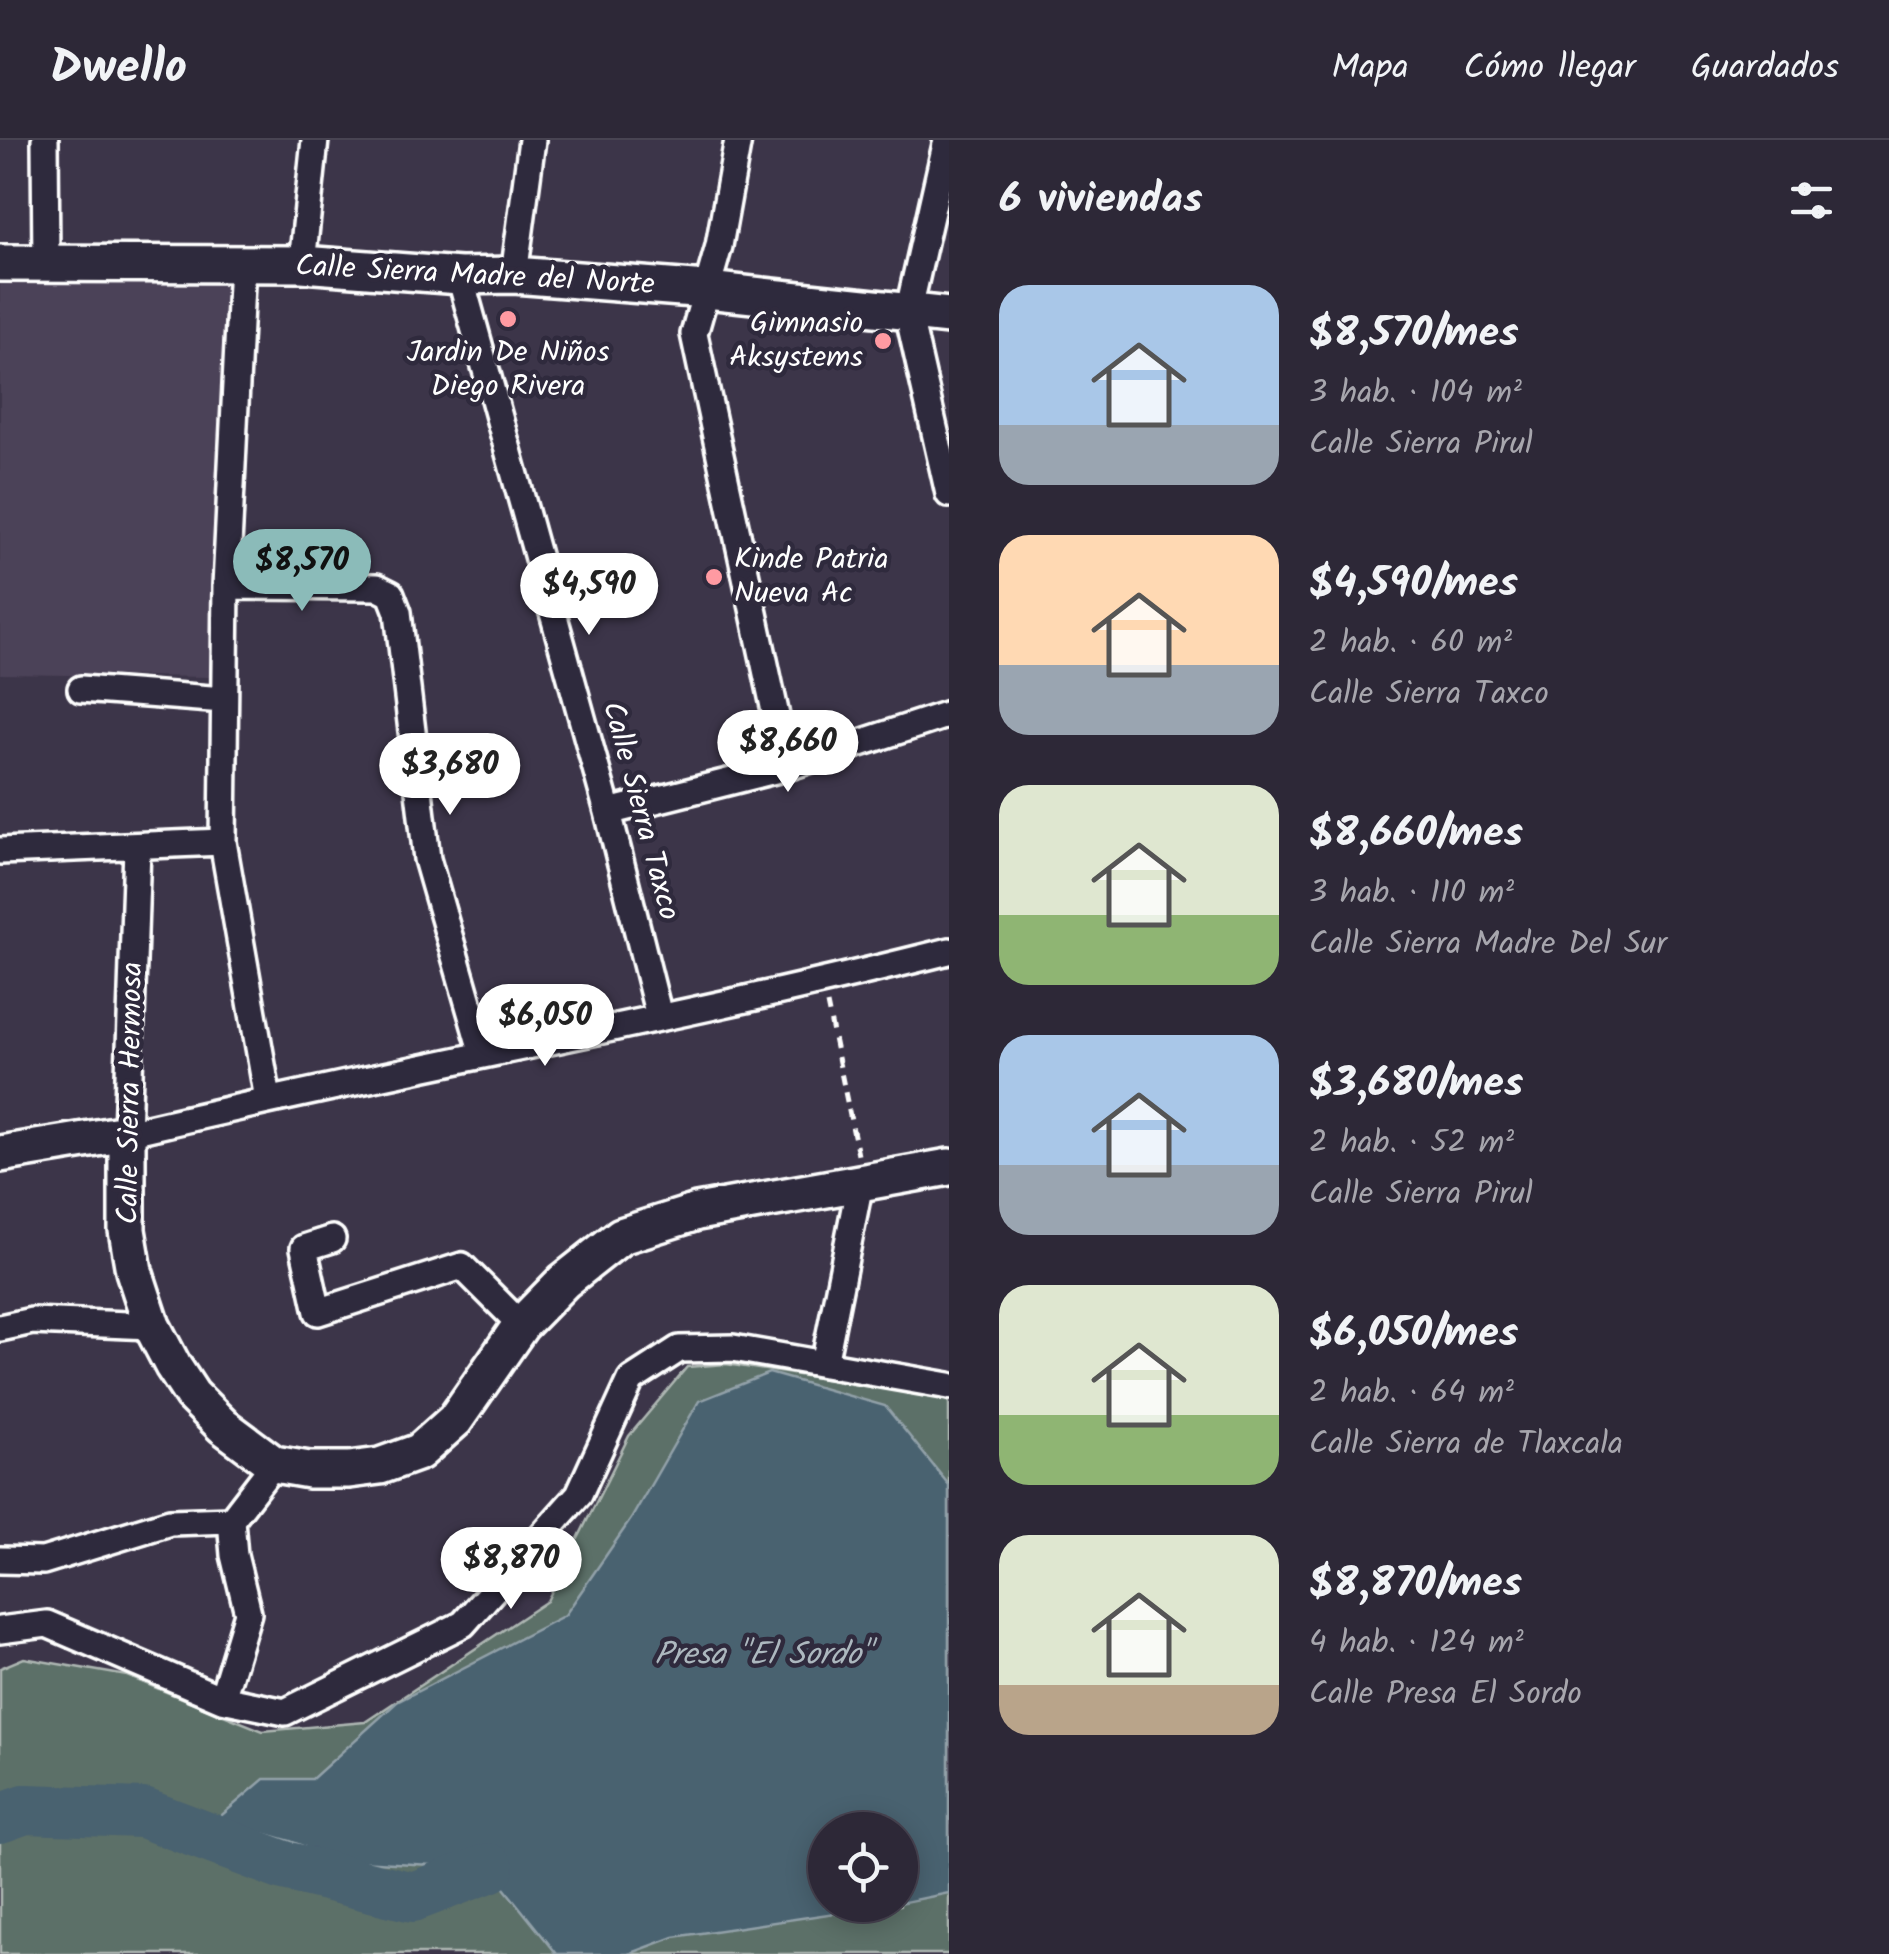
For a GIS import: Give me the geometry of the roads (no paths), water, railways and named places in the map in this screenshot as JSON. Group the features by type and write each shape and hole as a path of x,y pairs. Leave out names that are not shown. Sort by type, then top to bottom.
{"street":[{"path":"46,140 46,264"},
{"path":"302,264 315,140"},
{"path":"514,274 532,140"},
{"path":"738,140 720,246 694,334 788,766"},
{"path":"947,140 908,313 949,494"},
{"name":"Calle Sierra Madre del Norte","path":"0,263 302,264 460,276 514,274 949,316"},
{"path":"242,264 226,586 223,842 268,1099"},
{"name":"Calle Sierra Taxco","path":"460,276 608,812 659,1016"},
{"path":"226,586 377,587 391,594 398,612 427,859 482,1054"},
{"path":"81,689 224,700"},
{"path":"608,812 788,766 949,714"},
{"path":"0,851 223,842"},
{"name":"Calle Sierra Hermosa","path":"137,848 127,1133 127,1230 134,1271 152,1326 192,1395 222,1426 274,1464 309,1470 349,1470 380,1466 419,1452 455,1420 521,1325 564,1282 622,1236 696,1212 949,1167"},
{"path":"0,1154 127,1133 268,1099 822,983 949,951"},
{"path":"824,1364 860,1183"},
{"path":"332,1239 304,1248 318,1312 462,1266 521,1325"},
{"path":"0,1328 32,1321 152,1326"},
{"path":"0,1630 47,1624 222,1699 285,1712 463,1624 579,1494 631,1380 679,1348 733,1348 949,1386"},
{"path":"222,1699 248,1614 230,1520 274,1464"},
{"path":"0,1560 43,1561 170,1522 230,1520"}],"water":[{"name":"Presa \"El Sordo\"","path":"769,1373 885,1406 949,1485 949,1893 918,1899 918,1812 808,1812 808,1917 674,1937 629,1954 557,1954 488,1868 338,1860 290,1841 216,1820 264,1779 312,1779 397,1702 565,1615 631,1519 699,1401"}],"waterway":[{"path":"0,1818 25,1809 143,1813 284,1866 413,1897 489,1868"}],"place":[{"name":"Jardin De Niños Diego Rivera","path":"508,319"},
{"name":"Gimnasio Aksystems","path":"883,341"},
{"name":"Kinde Patria Nueva Ac","path":"714,577"}]}
